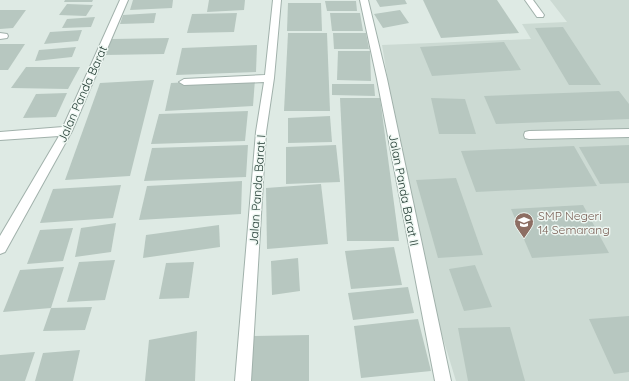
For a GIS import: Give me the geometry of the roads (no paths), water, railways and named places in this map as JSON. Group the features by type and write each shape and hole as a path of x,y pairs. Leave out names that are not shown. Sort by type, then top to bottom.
{"street":[{"name":"Jalan Panda Barat","path":"0,248 67,131 124,0"},
{"name":"Jalan Panda Barat I","path":"243,381 261,132 269,78 277,0"},
{"name":"Jalan Panda Barat II","path":"364,0 382,79 442,381"},
{"path":"530,0 540,15"},
{"path":"184,82 269,78"},
{"path":"0,136 67,131"},
{"path":"529,135 629,133"}],"place":[{"name":"SMP Negeri 14 Semarang","path":"524,239"}]}
